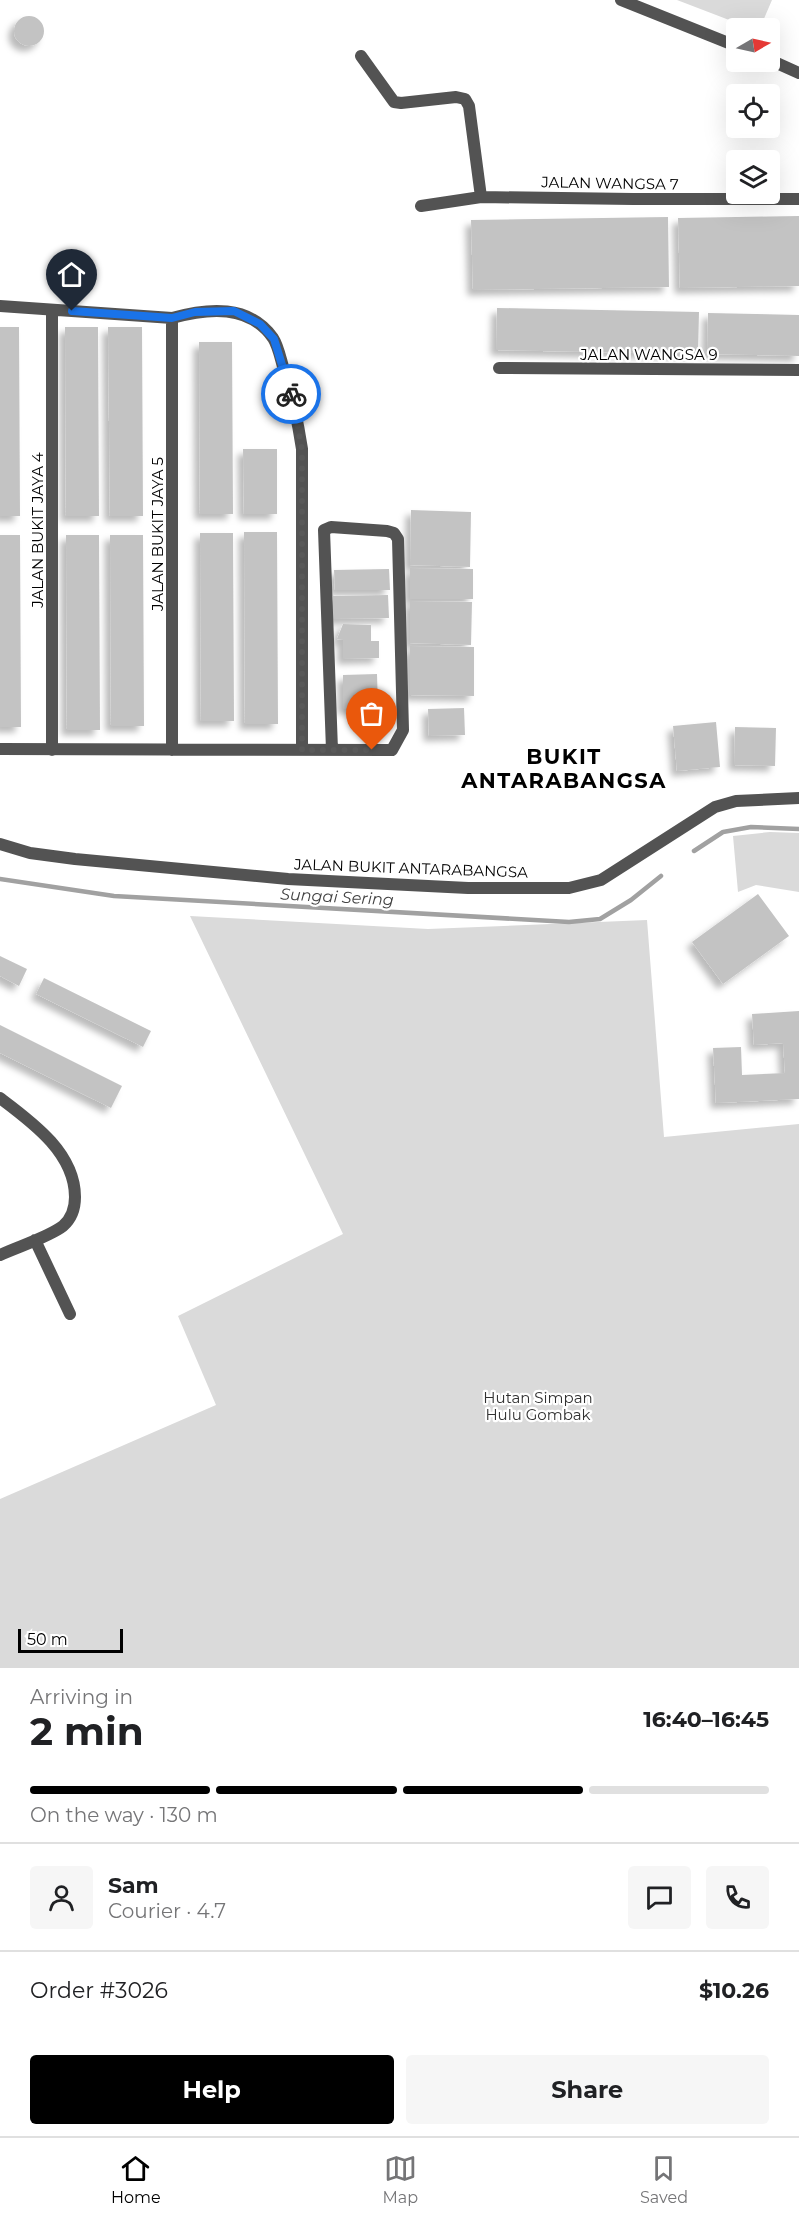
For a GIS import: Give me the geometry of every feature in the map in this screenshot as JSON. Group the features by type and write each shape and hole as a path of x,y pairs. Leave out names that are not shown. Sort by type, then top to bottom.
{"street":[{"path":"621,0 726,42"},
{"path":"361,56 394,102 456,97 465,99 469,106 481,196"},
{"path":"780,64 799,73"},
{"name":"JALAN WANGSA 7","path":"421,206 481,196 799,199"},
{"path":"0,306 172,318 195,312 234,311 260,324 274,339 295,407 302,449 302,750"},
{"name":"JALAN BUKIT JAYA 4","path":"52,310 52,750"},
{"name":"JALAN BUKIT JAYA 5","path":"172,318 172,750"},
{"name":"JALAN WANGSA 9","path":"499,368 799,370"},
{"path":"0,749 52,750 172,750 302,750 332,750 392,750 403,730 398,539 394,533 331,527 324,530 332,750"},
{"name":"JALAN BUKIT ANTARABANGSA","path":"0,844 30,853 75,859 288,879 468,888 569,888 601,880 715,807 736,801 799,798"},
{"path":"0,1098 34,1124 66,1161 72,1177 75,1202 69,1220 56,1231 0,1255"},
{"path":"35,1240 70,1314"}],"green space":[{"path":"677,0 772,0 764,18 726,19"},
{"path":"770,832 799,833 799,892 756,885 738,892 733,836"},
{"name":"Hutan Simpan Hulu Gombak","path":"190,916 428,929 647,920 664,1137 799,1124 799,1668 0,1668 0,1499 216,1405 178,1316 343,1234"}],"building":[{"path":"29,16 40,20 44,31 40,42 29,46 18,42 14,31 18,20"},
{"path":"799,216 799,286 680,288 678,218"},
{"path":"668,217 669,287 473,290 471,220"},
{"path":"497,308 699,312 698,354 496,350"},
{"path":"708,313 799,315 799,356 707,354"},
{"path":"0,327 19,327 20,516 0,516"},
{"path":"65,327 98,327 99,516 66,516"},
{"path":"108,327 142,327 143,516 110,516"},
{"path":"199,342 232,342 233,514 200,514"},
{"path":"243,449 277,449 277,514 244,514"},
{"path":"411,510 471,512 470,567 410,565"},
{"path":"244,532 277,532 278,724 245,724"},
{"path":"200,533 233,533 234,721 201,721"},
{"path":"0,535 20,535 21,727 0,727"},
{"path":"66,535 99,535 100,730 67,730"},
{"path":"110,535 143,535 144,726 111,726"},
{"path":"410,568 473,569 473,599 410,599"},
{"path":"389,569 390,590 335,590 334,570"},
{"path":"388,595 389,618 333,619 333,596"},
{"path":"410,601 472,602 471,645 410,643"},
{"path":"343,624 371,625 371,641 379,641 379,658 343,659 343,640 337,639"},
{"path":"410,646 474,647 474,696 410,695"},
{"path":"377,674 378,708 343,709 343,675"},
{"path":"464,708 465,735 429,736 428,709"},
{"path":"716,722 720,767 677,771 673,726"},
{"path":"735,727 776,728 775,766 734,765"},
{"path":"758,894 789,936 723,984 692,942"},
{"path":"0,956 27,969 19,986 0,976"},
{"path":"44,978 151,1031 143,1047 36,994"},
{"path":"799,1011 799,1099 716,1103 713,1048 741,1047 742,1075 785,1073 783,1043 754,1045 752,1014"},
{"path":"0,1025 122,1086 111,1108 0,1053"}],"waterway":[{"name":"Sungai Sering","path":"694,851 723,832 751,827 799,829"},
{"name":"Sungai Sering","path":"0,879 114,896 569,922 600,919 631,900 661,876"}],"way so far":[{"path":"291,394 302,449 302,750 372,750"}],"district":[{"name":"BUKIT ANTARABANGSA","path":"564,768"}],"route":[{"path":"72,311 172,318 212,310 234,311 260,324 274,339 291,394"}]}
